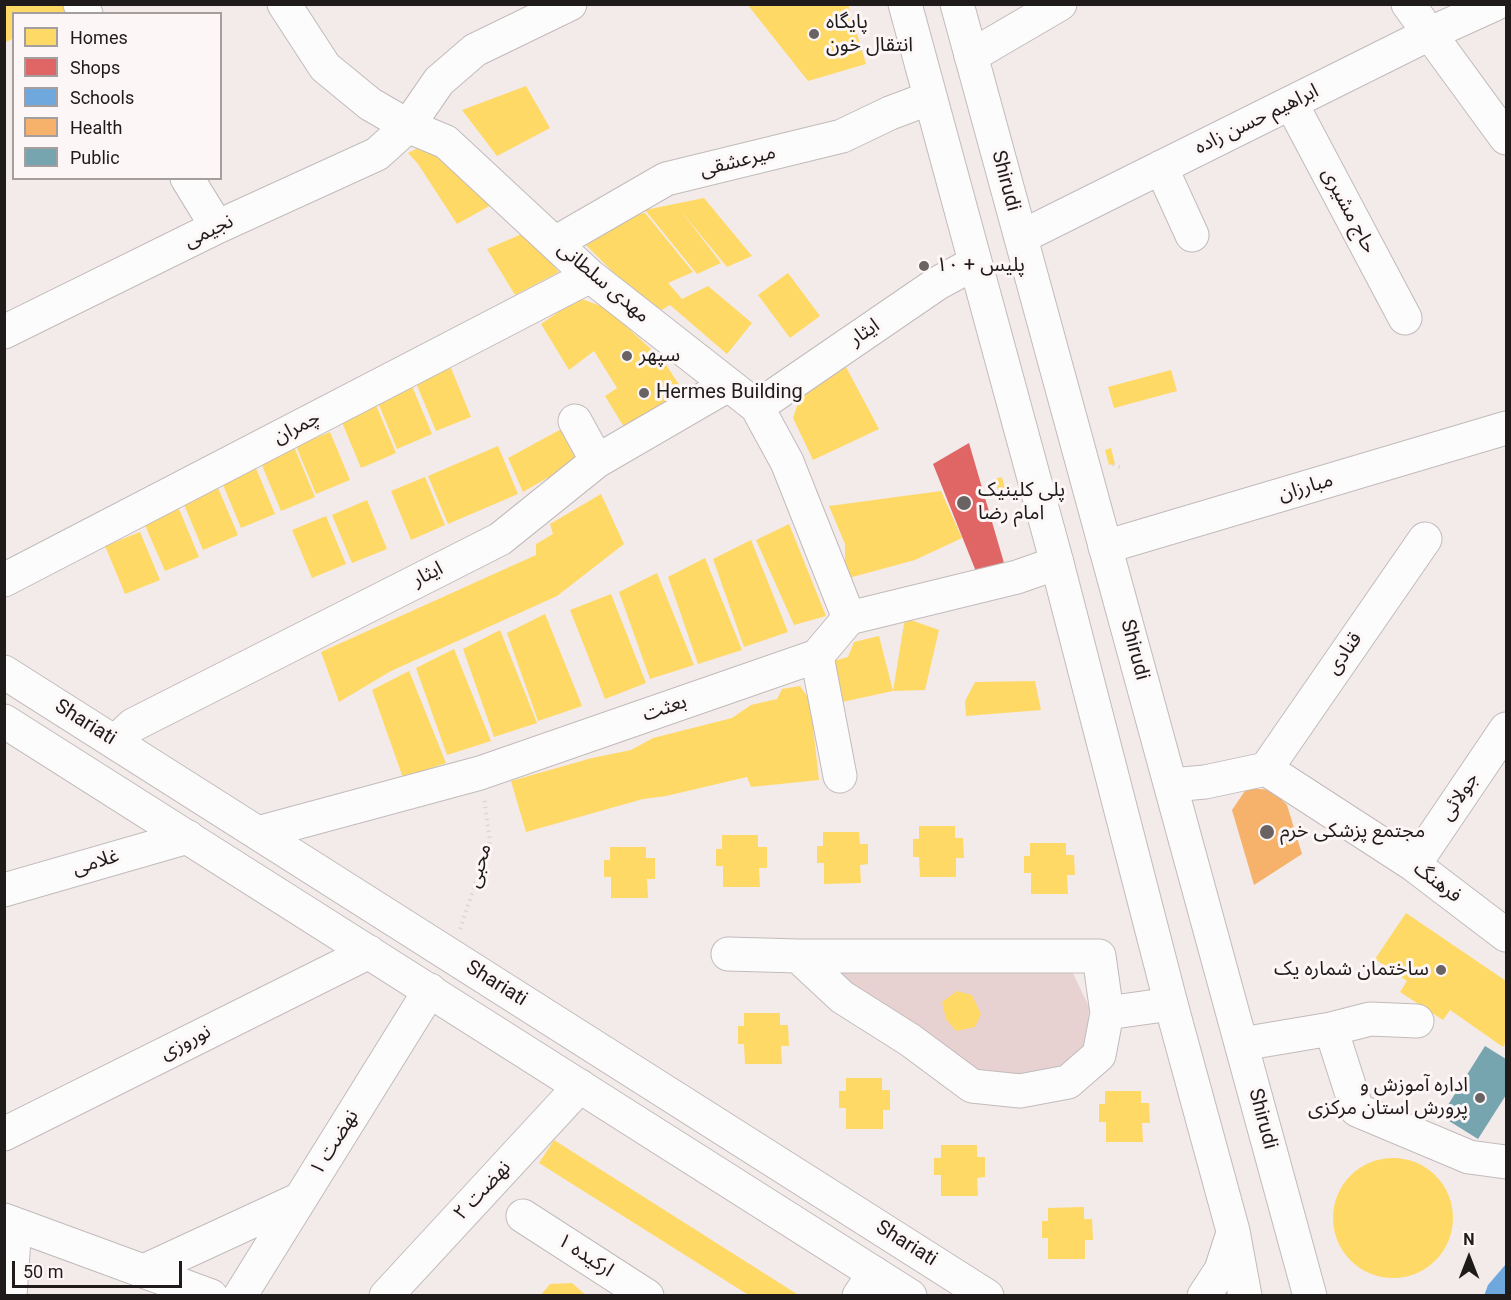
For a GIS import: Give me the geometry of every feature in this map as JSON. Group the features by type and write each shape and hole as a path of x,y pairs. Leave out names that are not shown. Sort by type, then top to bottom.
{"street":[{"name":"مهدی سلطانی","path":"284,4 325,67 370,104 408,126 446,142 590,276 757,407 787,462 849,618"},
{"name":"نجیمی","path":"4,332 217,227 377,154 408,126 439,81 475,50 570,4"},
{"path":"905,4 1057,563 1233,1231 1245,1296"},
{"name":"Shirudi","path":"957,4 1310,1296"},
{"path":"971,56 1060,4"},
{"path":"1408,4 1506,138"},
{"name":"ابراهیم حسن زاده","path":"1021,237 1429,34 1495,4"},
{"path":"1500,4 1506,14"},
{"name":"میرعشقی","path":"555,243 666,179 842,136 930,98"},
{"name":"حاج مشیری","path":"1291,103 1406,318"},
{"path":"1161,167 1192,235"},
{"path":"189,180 217,227"},
{"name":"ایثار","path":"757,407 938,283 975,263"},
{"name":"چمران","path":"4,580 590,276"},
{"name":"ایثار","path":"115,742 133,724 500,539 597,460 728,385"},
{"path":"575,421 597,460"},
{"name":"مبارزان","path":"1105,547 1506,428"},
{"name":"قنادی","path":"1266,768 1425,539"},
{"path":"840,776 817,656 849,618 1017,577 1057,563"},
{"name":"بعثت","path":"258,833 480,773 817,656"},
{"name":"Shariati","path":"4,672 987,1296"},
{"name":"جولائی","path":"1414,865 1506,729"},
{"name":"Shariati","path":"10,731 188,837 580,1086 867,1284 910,1296"},
{"path":"1170,785 1205,782 1266,768"},
{"name":"فرهنگ","path":"1266,768 1414,865 1506,935"},
{"name":"غلامی","path":"4,890 188,837"},
{"name":"نوروزی","path":"4,1134 369,952"},
{"path":"728,954 1100,956 1107,1013 1100,1055 1068,1082 1020,1091 972,1086 910,1040 842,997 798,956"},
{"name":"نهضت ۱","path":"240,1296 430,990"},
{"path":"1107,1013 1172,1004"},
{"path":"1242,1044 1331,1029 1370,1019 1417,1021"},
{"path":"1331,1029 1357,1110 1469,1156 1506,1162"},
{"name":"نهضت ۲","path":"386,1296 580,1086"},
{"path":"144,1271 300,1199"},
{"name":"ارکیده ۱","path":"523,1216 647,1296"},
{"path":"8,1289 10,1222 211,1296"},
{"path":"1204,1296 1221,1270 1233,1231"},
{"path":"590,1258 602,1296"}],"path":[{"path":"1113,464 1121,468"},
{"path":"998,502 1002,493"},
{"name":"محبی","path":"451,955 490,842 480,773"}],"shaded area":[{"path":"820,966 1070,967 1089,1007 1087,1049 1061,1073 1022,1079 976,1071"}],"building: Homes":[{"path":"4,4 68,4 71,8 64,12 12,12 12,39 4,43"},
{"name":"پایگاه انتقال خون","path":"747,4 848,4 866,64 808,81"},
{"path":"526,86 550,128 497,156 462,110"},
{"path":"420,147 430,148 493,204 457,224 418,164 408,153"},
{"path":"704,198 752,256 727,267 680,210 721,263 697,274 645,210"},
{"path":"645,213 693,272 668,283 682,299 708,286 752,323 727,354 670,305 655,314 584,243 616,219"},
{"path":"524,233 559,272 515,295 487,249"},
{"path":"788,273 820,316 790,338 758,295"},
{"path":"579,298 606,308 663,360 683,391 624,427 605,396 617,388 594,351 569,370 541,324"},
{"path":"846,367 879,429 813,460 793,418 801,394"},
{"path":"451,368 471,417 436,431 416,383"},
{"path":"1171,370 1177,391 1114,408 1108,387"},
{"path":"412,386 432,434 397,449 377,400"},
{"path":"376,405 396,453 361,468 341,420"},
{"path":"565,427 585,462 550,483 547,478 523,492 508,458"},
{"path":"330,432 350,480 316,494 296,446"},
{"path":"498,446 518,494 448,524 428,476"},
{"path":"1111,448 1115,464 1109,465 1105,450"},
{"path":"295,449 315,497 281,511 261,463"},
{"path":"255,466 275,514 241,528 221,480"},
{"path":"425,477 445,525 411,540 391,491"},
{"path":"1002,477 1006,492 999,494 995,479"},
{"path":"218,488 238,535 203,550 183,502"},
{"path":"941,491 962,538 915,560 845,579 845,544 829,506"},
{"path":"601,494 624,544 557,596 391,671 339,702 321,652 536,555 536,544 553,534 550,524"},
{"path":"367,500 387,549 352,563 332,515"},
{"path":"179,509 199,557 165,571 144,523"},
{"path":"326,516 346,564 312,578 292,530"},
{"path":"789,524 826,616 794,625 756,540"},
{"path":"140,532 160,580 125,594 105,546"},
{"path":"751,540 788,632 744,647 713,559"},
{"path":"705,558 742,650 698,664 668,577"},
{"path":"657,573 694,665 650,679 619,592"},
{"path":"611,594 646,683 605,699 570,610"},
{"path":"545,614 582,706 538,721 507,633"},
{"path":"905,618 939,630 925,690 893,691"},
{"path":"500,630 537,723 494,737 463,649"},
{"path":"879,636 893,691 842,702 830,662 848,657 854,642"},
{"path":"454,649 491,741 447,755 416,668"},
{"path":"409,671 446,763 403,778 372,690"},
{"path":"1035,681 1041,710 966,716 965,701 975,682"},
{"path":"800,686 810,700 819,780 751,787 747,777 666,796 643,799 526,832 511,781 592,758 631,750 653,738 732,718 751,705 777,699 782,689"},
{"path":"919,826 955,826 955,838 963,838 964,858 956,858 956,877 920,877 919,857 913,857 913,839 919,839"},
{"path":"823,832 859,832 860,844 868,844 868,864 860,865 861,883 824,884 824,863 817,863 817,846 823,846"},
{"path":"722,835 758,835 758,847 767,847 767,868 759,868 760,887 723,887 723,866 716,866 716,849 722,849"},
{"path":"1030,843 1066,843 1066,855 1074,855 1075,875 1067,875 1068,894 1031,894 1031,873 1024,873 1024,856 1030,856"},
{"path":"610,847 646,847 646,858 655,858 655,879 647,879 648,898 611,898 611,877 604,877 604,860 610,860"},
{"name":"ساختمان شماره یک","path":"1406,913 1506,981 1506,1042 1503,1047 1450,1010 1443,1020 1400,992 1407,981 1375,959"},
{"path":"957,991 972,995 981,1014 975,1027 956,1031 946,1019 942,1002"},
{"path":"744,1013 780,1013 780,1025 788,1025 789,1046 781,1046 782,1064 745,1064 744,1044 738,1044 738,1026 744,1026"},
{"path":"846,1078 882,1078 882,1090 890,1090 890,1110 883,1110 883,1129 846,1129 846,1108 839,1108 839,1091 846,1091"},
{"path":"1105,1091 1141,1091 1141,1103 1149,1103 1150,1123 1142,1123 1143,1142 1106,1142 1106,1122 1099,1122 1099,1104 1105,1104"},
{"path":"554,1140 800,1296 750,1296 539,1163"},
{"path":"941,1145 977,1145 977,1157 985,1157 985,1177 977,1178 978,1196 941,1196 941,1175 934,1175 934,1158 941,1158"},
{"path":"1393,1158 1416,1162 1435,1176 1449,1195 1453,1218 1449,1241 1435,1260 1416,1274 1393,1278 1370,1274 1351,1260 1337,1241 1333,1218 1337,1195 1351,1176 1370,1162"},
{"path":"1084,1207 1084,1219 1092,1219 1093,1240 1085,1240 1085,1259 1048,1259 1048,1238 1042,1238 1042,1221 1048,1221 1048,1208"},
{"path":"572,1283 587,1296 540,1296 550,1284"}],"building: Shops":[{"path":"969,443 1004,563 977,574 933,464"}],"building: Schools":[{"path":"1506,1264 1506,1296 1484,1296 1488,1285"}],"building: Health":[{"name":"مجتمع پزشکی خرم","path":"1247,788 1272,790 1287,805 1302,854 1254,885 1232,810"}],"building: Public":[{"path":"1485,1046 1506,1059 1506,1095 1478,1139 1441,1116"}],"place":[{"name":"پایگاه انتقال خون","path":"814,34"},
{"name":"پلیس + ۱۰","path":"924,266"},
{"name":"سپهر","path":"627,356"},
{"name":"Hermes Building","path":"644,393"},
{"name":"پلی کلینیک امام رضا","path":"964,503"},
{"name":"مجتمع پزشکی خرم","path":"1267,832"},
{"name":"ساختمان شماره یک","path":"1441,970"},
{"name":"اداره آموزش و پرورش استان مرکزی","path":"1480,1098"}]}
